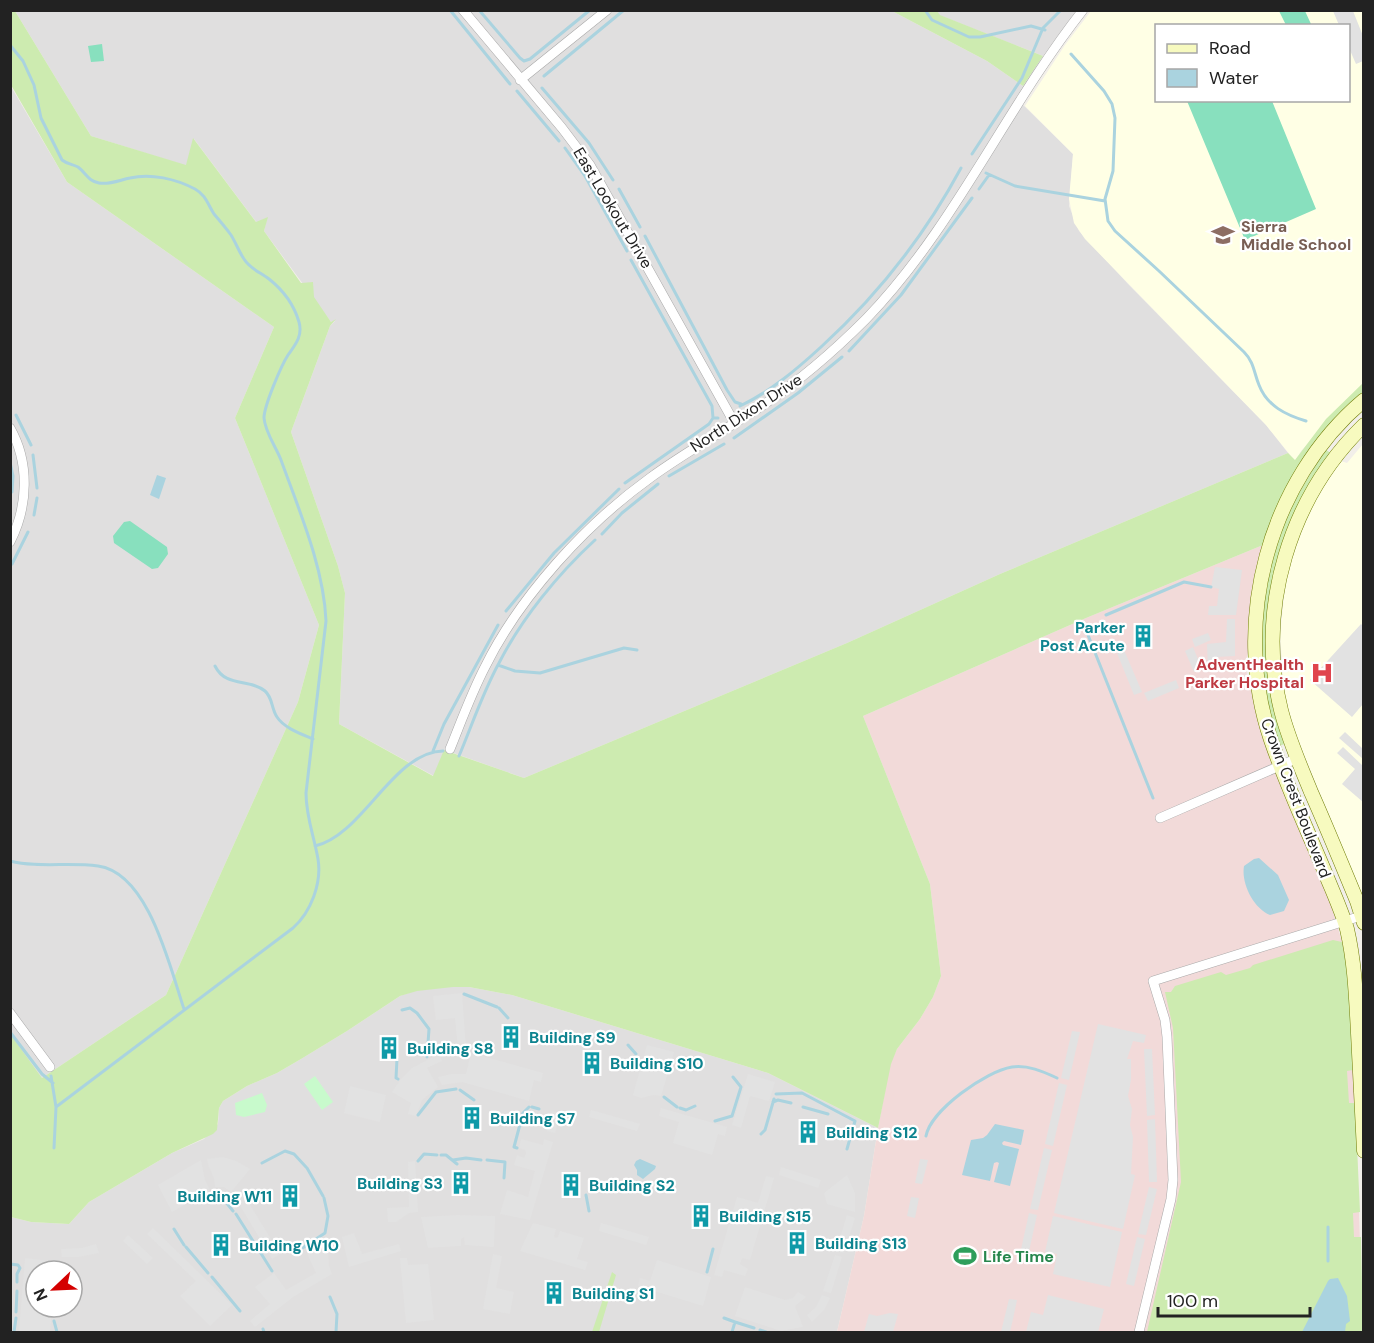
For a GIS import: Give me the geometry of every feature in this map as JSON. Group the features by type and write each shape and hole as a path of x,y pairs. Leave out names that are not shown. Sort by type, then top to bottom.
{"main road":[{"name":"Crown Crest Boulevard","path":"1364,400 1330,435 1303,471 1282,512 1263,568 1255,622 1257,676 1264,718 1280,765 1344,921 1355,973 1364,1151"},
{"name":"Crown Crest Boulevard","path":"1362,919 1285,724 1275,676 1273,630 1278,586 1290,540 1308,500 1332,462 1364,425"}],"street":[{"name":"East Lookout Drive","path":"463,10 595,172 735,424"},
{"path":"520,80 606,10"},
{"name":"North Dixon Drive","path":"450,749 493,652 527,602 558,564 596,524 639,486 686,453 735,424 805,375 857,327 888,294 937,230 1083,10"},
{"path":"10,428 22,459 24,484 22,512 10,542"},
{"path":"1160,818 1298,758"},
{"path":"1139,1332 1171,1199 1173,1180 1167,1033 1153,981 1344,921 1362,919"},
{"path":"10,1013 50,1067"}],"shaded area":[{"path":"15,11 892,11 987,61 1023,86 1016,98 1073,154 1069,206 1079,231 1266,425 1288,453 1000,574 847,643 524,778 445,750 434,776 339,724 345,593 338,566 291,432 330,326 335,321 331,322 264,231 267,218 257,223 194,139 187,166 91,136"},
{"path":"937,11 1076,11 1043,56 939,15"},
{"name":"Sierra Middle School","path":"1091,11 1363,11 1363,383 1301,451 1295,461 1266,425 1085,239 1074,223 1069,199 1073,154 1025,106 1065,45"},
{"path":"1333,11 1353,11 1363,36 1363,61 1356,64 1350,50 1350,24 1339,24"},
{"path":"10,85 67,182 274,327 235,418 319,625 298,702 166,995 42,1078 10,1035"},
{"name":"AdventHealth Parker Hospital","path":"1363,444 1364,894 1362,895 1294,731 1284,692 1280,634 1286,578 1305,519 1314,501 1341,461 1347,463"},
{"path":"1263,545 1256,569 1250,609 1246,659 1247,678 1251,682 1258,719 1269,756 1332,908 1342,942 1354,1066 1363,1332 837,1332 864,1216 890,1064 897,1049 920,1019 933,997 941,976 930,884 863,716 1086,618"},
{"path":"1215,567 1242,570 1236,615 1208,615 1209,606 1217,606 1219,589 1211,587"},
{"path":"1227,619 1235,619 1235,656 1216,657 1217,669 1208,669 1207,644 1226,642"},
{"path":"1361,624 1364,627 1363,704 1352,717 1310,680"},
{"path":"1208,633 1211,640 1195,647 1192,639"},
{"path":"1193,647 1202,669 1194,672 1185,651"},
{"path":"1124,650 1142,692 1134,695 1117,653"},
{"path":"1176,680 1179,688 1148,701 1144,693"},
{"path":"1345,732 1363,749 1363,759 1339,738"},
{"path":"1343,747 1363,766 1363,802 1342,784 1355,769 1337,753"},
{"path":"443,987 469,987 512,995 768,1073 878,1128 864,1216 837,1332 11,1332 11,1217 31,1222 69,1224 89,1202 172,1153 204,1139 218,1124 219,1108 223,1101 247,1086 301,1059 400,996 417,990"},
{"path":"462,993 466,1049 458,1050 455,1018 436,1020 433,996"},
{"path":"1098,1024 1146,1035 1144,1043 1133,1041 1127,1059 1131,1059 1128,1096 1132,1109 1131,1174 1135,1175 1123,1229 1054,1213"},
{"path":"1072,1031 1080,1032 1069,1080 1061,1078"},
{"path":"647,1045 674,1052 661,1096 641,1098 633,1095"},
{"path":"1144,1049 1152,1049 1155,1115 1147,1116"},
{"path":"471,1053 543,1073 541,1082 534,1080 529,1101 462,1082 442,1085 438,1077 466,1074"},
{"path":"439,1054 442,1061 427,1068 438,1087 422,1100 416,1116 408,1114 411,1103 392,1092 412,1068"},
{"path":"748,1074 775,1082 769,1101 750,1096 741,1128 732,1125"},
{"path":"1059,1083 1067,1085 1053,1146 1045,1144"},
{"path":"350,1086 386,1095 380,1122 344,1113"},
{"path":"661,1108 727,1127 725,1136 718,1134 712,1155 673,1143 679,1122 659,1116"},
{"path":"591,1110 640,1124 637,1131 589,1117"},
{"path":"552,1111 560,1113 555,1133 547,1131"},
{"path":"1155,1119 1157,1182 1149,1182 1147,1120"},
{"path":"521,1139 543,1145 544,1139 553,1142 530,1220 500,1214 507,1190 528,1197 535,1171 514,1165 517,1155 524,1158 526,1153 525,1150 519,1148"},
{"path":"1044,1148 1052,1150 1038,1210 1030,1209"},
{"path":"223,1157 250,1169 231,1192 224,1187 215,1187 207,1159"},
{"path":"920,1159 928,1160 922,1184 915,1183"},
{"path":"201,1160 205,1180 210,1190 172,1212 158,1185"},
{"path":"415,1161 418,1212 409,1213 396,1222 388,1222 387,1208 409,1207 408,1162"},
{"path":"781,1167 821,1180 818,1188 779,1175"},
{"path":"847,1175 855,1193 855,1212 827,1204 824,1193"},
{"path":"766,1176 774,1178 750,1260 742,1258 740,1264 748,1269 745,1276 724,1270 722,1277 714,1275 737,1197 758,1203"},
{"path":"1149,1187 1157,1189 1146,1235 1138,1234"},
{"path":"242,1192 280,1254 272,1259 235,1197"},
{"path":"911,1197 919,1198 915,1218 907,1216"},
{"path":"1029,1213 1037,1215 1028,1256 1020,1254"},
{"path":"847,1215 855,1218 844,1253 836,1251"},
{"path":"495,1216 494,1247 465,1245 464,1237 461,1239 461,1246 428,1248 421,1217"},
{"path":"1053,1216 1122,1232 1110,1287 1053,1274 1057,1254 1045,1252"},
{"path":"533,1223 556,1229 555,1238 558,1237 560,1231 584,1238 577,1259 588,1262 585,1270 520,1251"},
{"path":"601,1223 649,1237 646,1245 599,1231"},
{"path":"153,1228 232,1305 210,1326 180,1296 196,1281 147,1234"},
{"path":"354,1233 362,1254 399,1244 401,1251 349,1267 342,1237"},
{"path":"128,1235 153,1258 147,1264 123,1241"},
{"path":"1137,1237 1145,1239 1134,1286 1126,1284"},
{"path":"326,1243 332,1274 293,1297 255,1327 250,1321 270,1304 255,1287 274,1273 286,1290 316,1273 307,1253"},
{"path":"96,1244 99,1253 79,1257 62,1257 61,1249 82,1248"},
{"path":"493,1254 502,1256 496,1288 514,1292 510,1314 483,1309"},
{"path":"835,1255 842,1257 831,1293 823,1291"},
{"path":"400,1258 407,1258 408,1265 428,1264 434,1320 406,1323"},
{"path":"657,1260 711,1277 703,1306 638,1286 640,1278 650,1281"},
{"path":"24,1270 24,1319 51,1319 50,1332 19,1332"},
{"path":"745,1287 785,1300 793,1298 798,1292 806,1297 795,1306 803,1327 781,1331 735,1316"},
{"path":"822,1295 830,1298 824,1310 812,1322 807,1315 816,1307"},
{"path":"1048,1295 1104,1309 1098,1332 1026,1332 1031,1312 1043,1315"},
{"path":"1009,1299 1017,1300 1010,1332 1001,1332"},
{"path":"869,1314 877,1316 898,1314 893,1332 864,1332"}],"green space":[{"path":"11,11 15,11 91,136 186,165 193,138 256,222 268,217 264,231 301,283 313,282 314,297 331,322 336,319 330,326 291,432 338,566 345,593 339,724 433,776 444,750 524,778 847,643 1000,574 1288,453 1295,460 1326,419 1363,383 1363,392 1316,443 1291,481 1263,545 1086,618 863,716 930,884 941,976 933,997 920,1019 897,1049 891,1064 878,1128 768,1073 512,995 469,987 453,987 417,991 400,996 301,1059 247,1086 223,1101 219,1108 217,1130 213,1134 172,1153 89,1202 69,1224 31,1222 11,1217 11,1035 42,1078 166,995 298,702 319,625 235,418 274,327 67,182 11,85"},
{"path":"892,11 937,11 940,15 1043,56 1023,86 987,61"},
{"path":"1279,11 1305,11 1311,24 1286,24"},
{"path":"102,44 104,61 91,62 88,46"},
{"path":"1187,102 1272,102 1316,209 1245,240"},
{"path":"1326,450 1331,453 1292,520 1270,678 1285,744 1279,746 1269,706 1263,667 1262,629 1265,592 1273,556 1286,520 1303,485"},
{"path":"130,521 167,547 168,554 158,568 152,569 114,543 113,536 124,522"},
{"path":"1333,940 1342,942 1349,977 1354,1066 1353,1070 1347,1071 1349,1103 1355,1103 1360,1212 1353,1213 1354,1237 1361,1237 1363,1332 1147,1332 1181,1182 1173,1028 1165,992 1171,992 1175,986 1221,972 1226,975"},
{"path":"315,1076 333,1102 322,1110 304,1084"},
{"path":"262,1093 267,1105 265,1112 244,1117 236,1115 235,1103"},
{"path":"612,1272 616,1275 599,1332 592,1332"}],"water":[{"path":"157,475 166,478 159,499 150,495"},
{"path":"1259,858 1278,875 1289,900 1284,911 1270,915 1258,907 1249,894 1244,880 1244,866"},
{"path":"995,1124 1024,1130 1021,1145 1004,1141 1002,1143 1019,1149 1010,1186 994,1182 999,1163 997,1162 994,1163 990,1181 962,1175 971,1140 983,1138"},
{"path":"640,1159 656,1166 643,1179 637,1175 634,1165"},
{"path":"1338,1278 1347,1296 1350,1321 1346,1324 1345,1332 1302,1332 1328,1281"}],"waterway":[{"path":"450,10 510,84"},
{"path":"479,10 524,61 530,59 590,10"},
{"path":"544,76 624,10"},
{"path":"925,10 932,20 969,37 980,37 1031,26 1045,30"},
{"path":"972,154 1022,78 1043,28 1061,10"},
{"path":"10,45 23,61 34,85 41,118 62,160 78,167 90,179 99,183 111,183 138,177 155,177 180,182 199,191 231,235 246,262 274,283 291,304 299,322 299,336 277,377 264,418 266,429 281,460 310,539 321,581 326,621 306,793 307,810 319,868 317,887 310,905 293,928 56,1107"},
{"path":"1071,54 1104,91 1112,104 1115,118 1113,171 1105,199 1108,221 1115,231 1244,352 1252,364 1257,381 1267,399 1284,413 1306,421"},
{"path":"542,88 589,143 613,180"},
{"path":"517,91 559,141"},
{"path":"565,148 585,176 627,251"},
{"path":"740,406 793,372 862,307 916,240 961,168"},
{"path":"986,173 1015,186 1105,201"},
{"path":"979,189 989,175"},
{"path":"619,189 640,227"},
{"path":"849,351 901,295 972,198"},
{"path":"645,236 727,390 735,402 741,404"},
{"path":"631,260 712,406 713,418"},
{"path":"734,438 798,393 842,357"},
{"path":"16,415 31,445"},
{"path":"625,483 709,424 713,418 718,418"},
{"path":"669,476 724,444"},
{"path":"33,455 37,488"},
{"path":"10,462 13,476 12,492"},
{"path":"602,534 622,513 658,484"},
{"path":"506,611 554,553 619,489"},
{"path":"34,515 37,498"},
{"path":"12,564 28,532"},
{"path":"459,756 493,674 518,630 554,582 595,540"},
{"path":"1106,615 1184,582 1211,587"},
{"path":"433,751 444,724 498,625"},
{"path":"1088,635 1153,798"},
{"path":"498,665 515,671 540,673 624,648 637,650"},
{"path":"215,666 225,677 265,691 280,721 313,739"},
{"path":"315,846 332,839 348,827 409,765 425,755 443,751"},
{"path":"10,861 31,864 98,866 116,872 131,886 155,925 184,1009"},
{"path":"464,994 497,1007"},
{"path":"402,1010 410,1008 417,1013 429,1029 427,1057"},
{"path":"499,1008 508,1018"},
{"path":"10,1032 42,1074 53,1083"},
{"path":"628,1045 636,1054"},
{"path":"397,1059 396,1078 398,1079"},
{"path":"926,1136 938,1115 961,1093 1001,1070 1024,1067 1057,1078"},
{"path":"51,1076 56,1107 54,1148"},
{"path":"715,1121 732,1116 741,1087 733,1077"},
{"path":"418,1115 436,1092 456,1089"},
{"path":"460,1090 474,1100"},
{"path":"776,1094 802,1093 855,1121 847,1149"},
{"path":"664,1097 677,1107"},
{"path":"761,1134 765,1130 774,1099"},
{"path":"773,1102 778,1100 791,1103"},
{"path":"680,1108 686,1110 695,1106"},
{"path":"517,1148 514,1147 523,1113 529,1107"},
{"path":"532,1107 539,1109"},
{"path":"803,1107 828,1114"},
{"path":"262,1163 285,1151 294,1154 306,1167"},
{"path":"418,1161 424,1154 437,1155"},
{"path":"441,1155 446,1155 457,1164"},
{"path":"453,1160 466,1158 481,1160"},
{"path":"487,1160 505,1162 504,1178"},
{"path":"307,1168 323,1196"},
{"path":"586,1195 589,1211"},
{"path":"221,1196 233,1211"},
{"path":"291,1246 301,1249 325,1233 328,1216 324,1198"},
{"path":"236,1214 253,1241"},
{"path":"1328,1227 1328,1261"},
{"path":"174,1229 184,1245"},
{"path":"186,1247 208,1273"},
{"path":"257,1247 272,1271"},
{"path":"707,1272 713,1249"},
{"path":"10,1264 18,1265 20,1268 17,1282"},
{"path":"212,1277 240,1311"},
{"path":"16,1312 17,1291"},
{"path":"330,1297 337,1314 336,1332"},
{"path":"14,1332 16,1318"},
{"path":"724,1318 735,1322 732,1332"},
{"path":"54,1321 57,1332"},
{"path":"735,1322 754,1328"},
{"path":"760,1330 766,1332"}],"place":[{"name":"Sierra Middle School","path":"1223,235"},
{"name":"Parker Post Acute","path":"1143,636"},
{"name":"AdventHealth Parker Hospital","path":"1322,673"},
{"name":"Building S9","path":"511,1037"},
{"name":"Building S8","path":"389,1048"},
{"name":"Building S10","path":"592,1063"},
{"name":"Building S7","path":"472,1118"},
{"name":"Building S12","path":"808,1132"},
{"name":"Building S3","path":"461,1183"},
{"name":"Building S2","path":"571,1185"},
{"name":"Building W11","path":"290,1196"},
{"name":"Building S15","path":"701,1216"},
{"name":"Building S13","path":"797,1243"},
{"name":"Building W10","path":"221,1245"},
{"name":"Life Time","path":"965,1256"},
{"name":"Building S1","path":"554,1293"}]}
